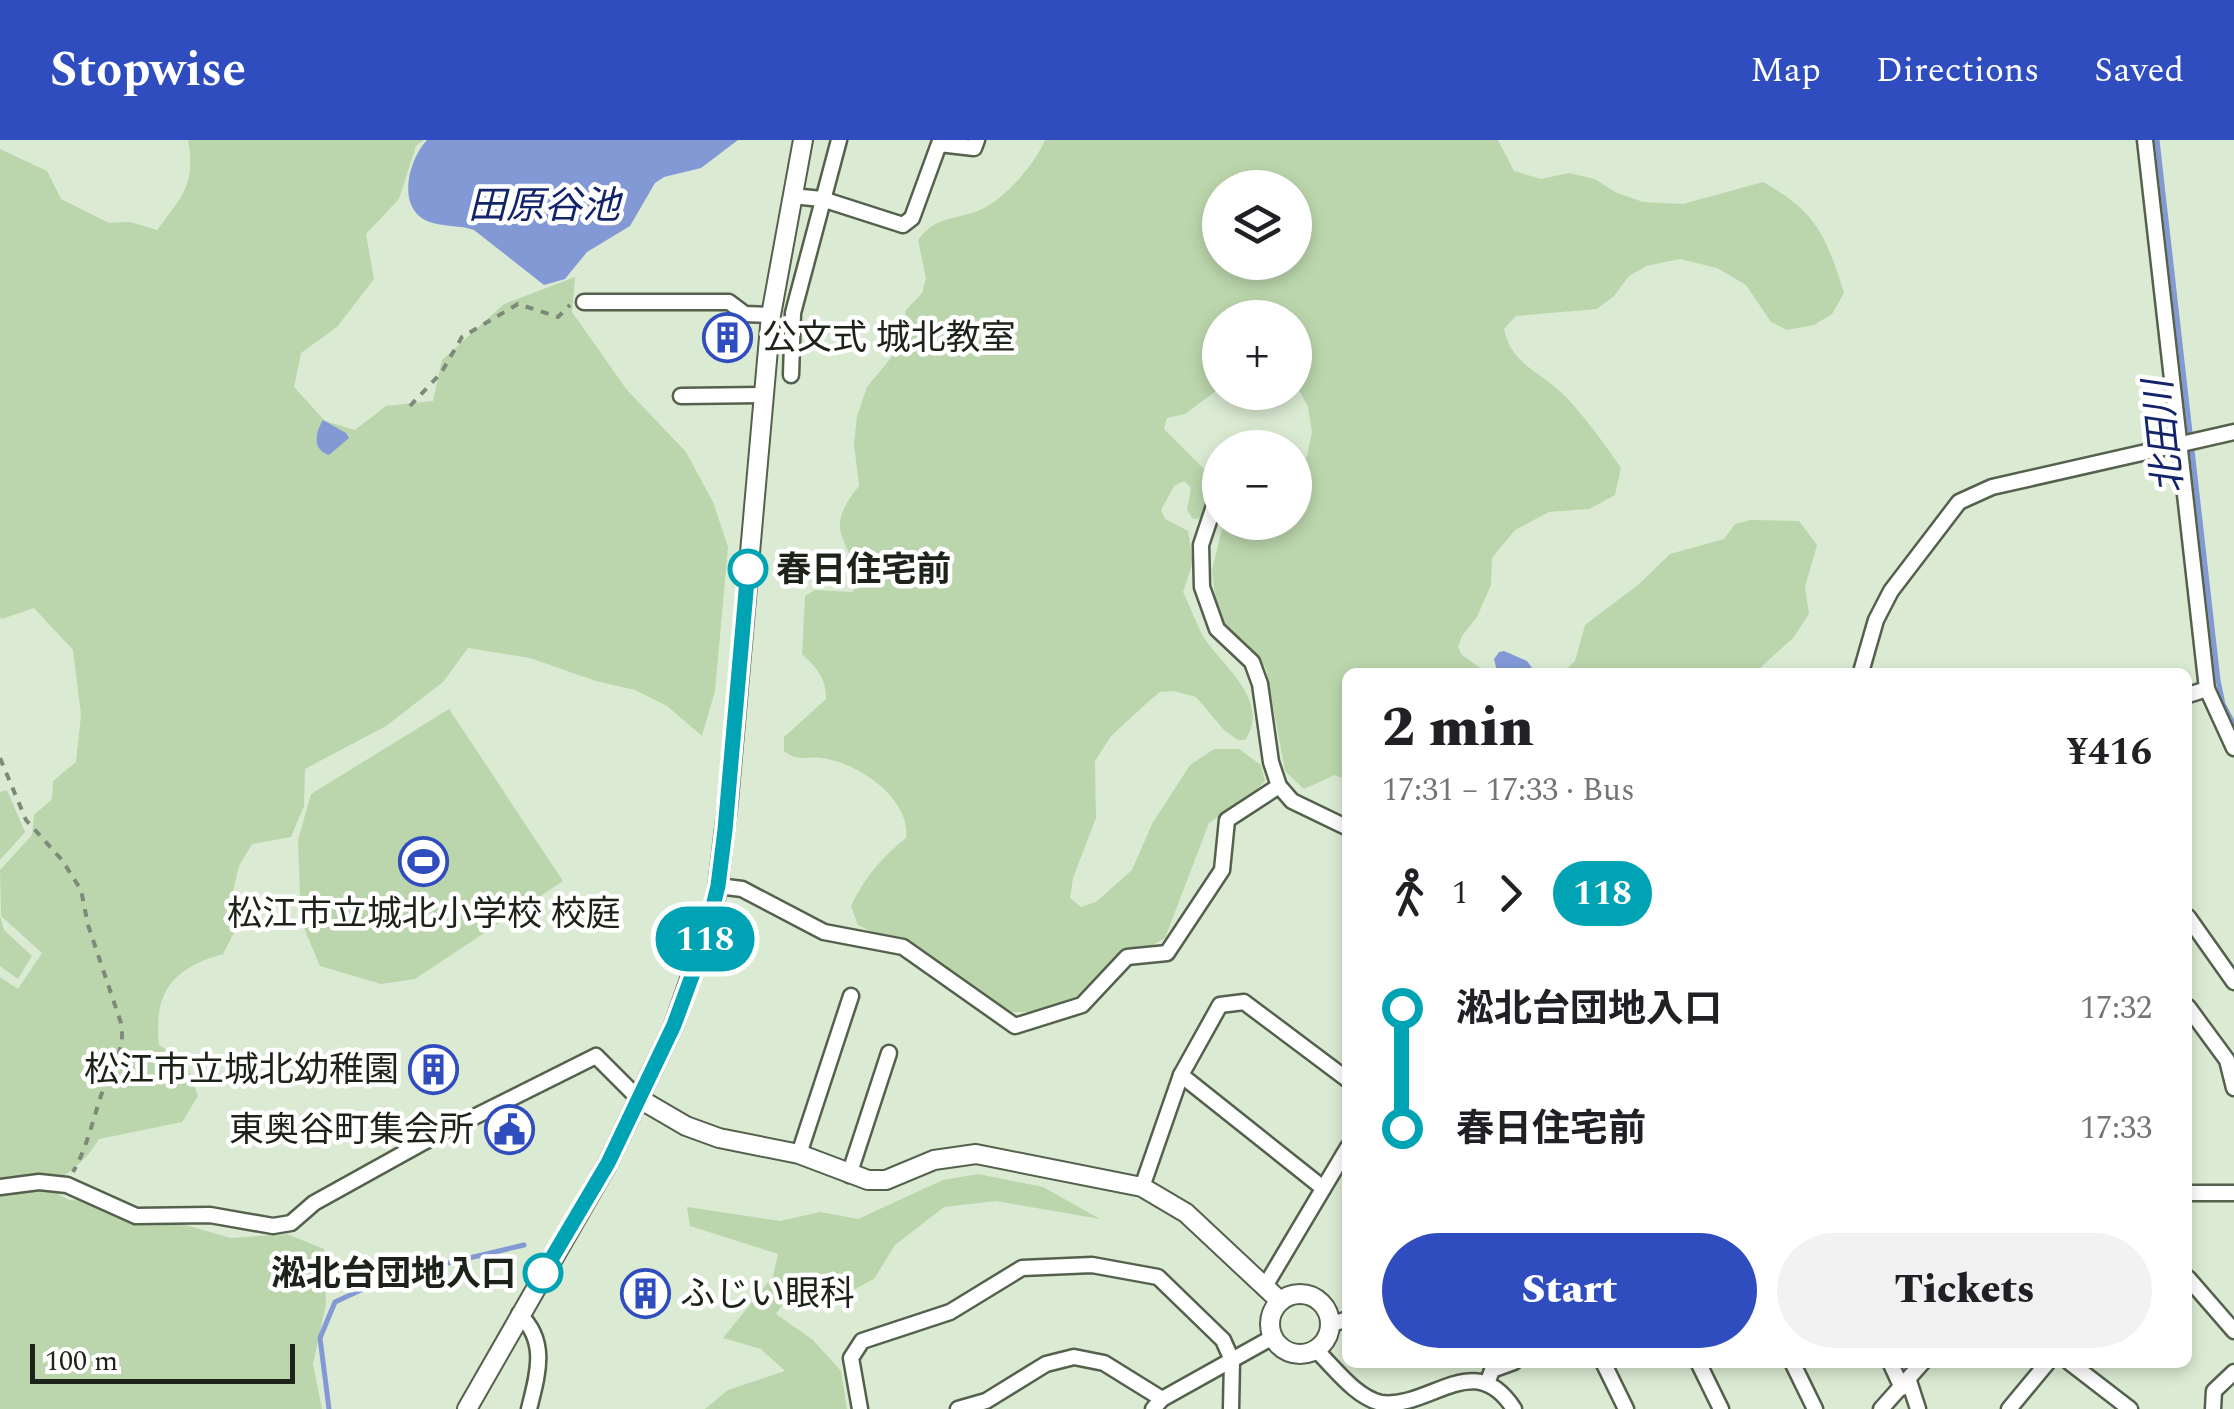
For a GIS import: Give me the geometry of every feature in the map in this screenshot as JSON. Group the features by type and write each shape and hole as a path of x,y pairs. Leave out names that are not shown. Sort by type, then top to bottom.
{"street":[{"path":"467,1409 608,1163 696,970 718,886 771,315 802,140"},
{"path":"791,375 793,313 839,140"},
{"path":"792,196 822,199 903,225 912,218 939,144 974,148 977,140"},
{"path":"2145,140 2207,689 2234,748"},
{"path":"584,302 729,302 745,314 771,315"},
{"path":"681,396 762,395"},
{"path":"1862,668 1876,620 1891,591 1959,502 1992,487 2234,432"},
{"path":"1203,540 1202,587 1217,629 1252,662 1260,684 1271,762 1279,786 1292,801 1342,825"},
{"path":"2192,694 2207,689"},
{"path":"718,886 742,889 824,932 903,947 1016,1026 1082,1005 1126,957 1167,953 1222,870 1227,820 1279,786"},
{"path":"2192,922 2234,982"},
{"path":"799,1154 851,996"},
{"path":"1142,1187 1181,1075 1220,1005 1244,1002 1342,1076"},
{"path":"2192,1013 2230,1059 2234,1088"},
{"path":"849,1175 889,1053"},
{"path":"0,1187 39,1182 68,1185 136,1216 210,1215 273,1226 291,1224 314,1203 424,1142 596,1056 638,1098 686,1126 719,1138 799,1154 868,1180 886,1180 934,1160 976,1154 1142,1187 1186,1213 1280,1301"},
{"path":"1181,1075 1323,1188"},
{"path":"1264,1288 1342,1157"},
{"path":"2192,1193 2234,1192"},
{"path":"860,1409 851,1358 862,1341 950,1312 1022,1268 1092,1265 1158,1278 1223,1340 1232,1360 1230,1409"},
{"path":"2192,1283 2234,1331"},
{"path":"1289,1296 1308,1296 1338,1322 1315,1350 1296,1354 1287,1351 1273,1338 1270,1318 1280,1301 1289,1296"},
{"path":"519,1314 535,1329 538,1349 529,1409"},
{"path":"958,1409 986,1401 1046,1364 1074,1357 1104,1363 1157,1404 1273,1338"},
{"path":"1315,1350 1360,1393 1375,1402 1391,1406 1472,1381 1487,1384 1505,1395 1514,1409"},
{"path":"1487,1384 1492,1370 1498,1368"},
{"path":"1606,1368 1626,1409"},
{"path":"1701,1368 1721,1409"},
{"path":"1795,1368 1815,1409"},
{"path":"1894,1368 1918,1409"},
{"path":"1881,1409 1918,1368"},
{"path":"2009,1409 2043,1368"},
{"path":"2077,1368 2130,1409"},
{"path":"2207,1407 2214,1391 2234,1372"}],"path":[{"path":"410,406 441,373 462,337 510,306 521,304 558,317 571,305 584,302"},
{"path":"0,758 26,820 62,860 81,890 88,925 123,1032 119,1058 68,1185"}],"green space":[{"path":"188,140 424,140 416,146 399,199 366,234 374,279 337,327 301,353 294,387 325,421 355,430 386,406 433,401 442,360 504,304 575,277 572,312 627,390 686,452 713,502 728,547 715,691 702,736 667,706 635,690 530,658 468,648 443,682 386,726 305,769 304,806 291,837 252,844 239,866 233,891 238,925 223,954 179,975 163,997 159,1045 187,1063 198,1096 182,1122 99,1139 76,1167 44,1186 69,1200 101,1201 231,1238 287,1234 324,1249 326,1304 313,1364 322,1409 0,1409 0,977 18,989 42,953 1,916 0,870 32,835 34,815 52,799 53,781 76,762 81,715 73,650 34,608 0,617 0,149 47,171 61,199 109,223 130,222 157,230 185,189 190,168"},
{"path":"1045,140 1498,140 1514,171 1541,179 1569,173 1595,179 1615,192 1643,202 1683,204 1763,182 1796,204 1817,227 1844,293 1832,314 1814,325 1787,330 1771,322 1746,285 1717,268 1680,259 1646,266 1629,276 1614,296 1597,309 1516,316 1504,329 1513,351 1567,398 1615,459 1621,468 1615,495 1589,509 1549,512 1515,530 1492,558 1491,585 1458,647 1462,655 1480,668 1342,668 1342,778 1335,775 1304,789 1285,771 1266,668 1238,643 1217,616 1212,570 1219,540 1312,540 1308,410 1312,410 1312,300 1202,300 1202,401 1185,414 1167,418 1164,429 1202,467 1202,518 1193,519 1187,510 1191,488 1184,481 1174,486 1161,510 1165,519 1188,531 1193,562 1183,592 1203,636 1241,684 1252,711 1252,726 1245,740 1238,740 1224,730 1196,697 1174,691 1160,692 1111,736 1095,761 1096,818 1073,878 1070,898 1081,907 1096,902 1132,870 1152,824 1190,765 1214,749 1239,749 1261,765 1265,781 1209,823 1165,938 1144,950 1119,953 1086,992 1064,1003 1032,1012 1009,1012 909,941 876,934 858,925 851,906 856,896 875,868 906,838 900,809 879,784 850,767 821,758 798,758 784,751 784,737 826,699 820,674 802,654 805,596 815,590 852,592 859,583 840,525 842,514 859,486 854,444 857,416 867,387 895,353 906,310 922,293 926,278 918,240 939,222 980,210 1018,180"},
{"path":"1750,520 1799,521 1817,545 1805,587 1809,614 1794,637 1760,668 1567,668 1575,661 1585,625 1639,584 1670,554 1724,539 1735,524"},
{"name":"松江市立城北小学校 校庭","path":"449,709 563,881 415,979 381,984 320,966 301,921 298,840 311,794"},
{"path":"7,790 25,832 0,860 0,792"},
{"path":"0,916 4,930 32,956 18,979 0,966"},
{"path":"978,1174 1043,1187 1100,1219 996,1201 944,1207 895,1245 874,1279 847,1293 797,1283 776,1314 813,1340 841,1371 847,1409 705,1409 728,1390 785,1371 761,1349 723,1338 773,1276 778,1254 690,1226 687,1207 780,1221 820,1212 858,1219 943,1180"}],"water":[{"name":"田原谷池","path":"427,140 738,140 701,168 655,183 630,226 587,252 565,279 544,285 474,230 433,223 413,209 408,186 410,173"},
{"path":"323,420 349,438 329,455 320,449 317,440"},
{"path":"1499,652 1527,661 1532,668 1496,668 1494,659"}],"waterway":[{"name":"北田川","path":"2157,140 2218,680 2223,704 2234,725"},
{"path":"329,1409 320,1338 335,1302 389,1277 524,1245"}],"bus line":[{"name":"118","path":"543,1273 608,1163 674,1025 710,922 725,830 748,569"}],"place":[{"name":"公文式 城北教室","path":"727,337"},
{"name":"春日住宅前","path":"748,569"},
{"name":"松江市立城北小学校 校庭","path":"424,861"},
{"name":"松江市立城北幼稚園","path":"434,1069"},
{"name":"東奥谷町集会所","path":"509,1129"},
{"name":"淞北台団地入口","path":"543,1273"},
{"name":"ふじい眼科","path":"645,1293"}]}
